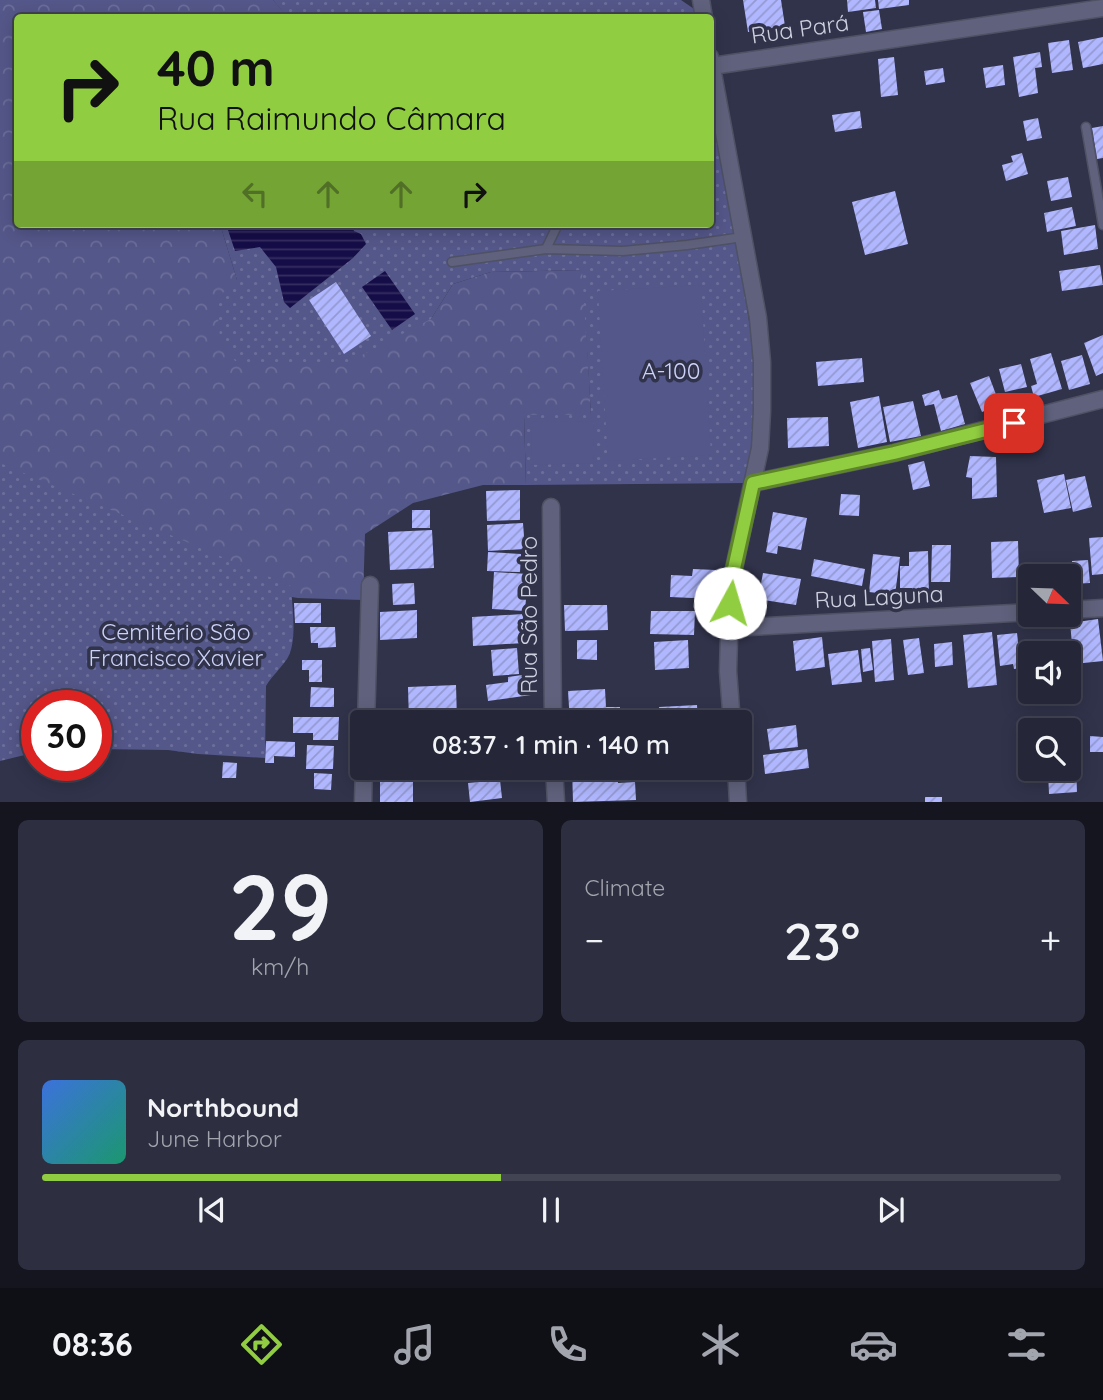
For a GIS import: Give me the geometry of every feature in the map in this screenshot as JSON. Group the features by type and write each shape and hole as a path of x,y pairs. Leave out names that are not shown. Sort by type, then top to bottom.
{"street":[{"name":"Rua Pará","path":"714,61 1103,8"},
{"path":"714,98 758,318 762,362 760,448 733,573 728,671 731,710"},
{"path":"753,483 894,453 1103,399"},
{"name":"Rua São Pedro","path":"551,507 553,710"},
{"path":"366,710 370,584"},
{"path":"1082,609 1103,608"},
{"name":"Rua Laguna","path":"729,628 1018,613"},
{"path":"363,802 364,780"},
{"path":"555,780 556,802"},
{"path":"737,780 738,802"}],"lane":[{"path":"1086,127 1103,225"},
{"path":"546,249 556,228"},
{"path":"452,262 546,249 623,251 743,237"}],"green space":[{"path":"0,0 273,0 285,14 14,14 14,228 221,228 237,280 431,319 453,284 491,272 583,270 591,415 524,415 526,485 483,485 413,503 365,534 363,600 279,595 0,478"},
{"path":"273,0 681,0 698,14 285,14"},
{"name":"A-100","path":"714,107 753,349 754,407 746,483 526,485 524,415 591,415 582,270 491,272 453,284 431,319 341,366 274,365 235,361 220,337 216,299 237,280 221,228 714,228"},
{"path":"701,285 711,455 608,461 598,291"},
{"path":"593,421 594,463 532,465 531,422"},
{"name":"Cemitério São Francisco Xavier","path":"0,463 291,586 294,623 290,652 266,686 265,758 168,750 112,749 112,690 21,690 21,756 0,761"}],"shaded area":[{"path":"227,228 353,228 361,234 366,244 353,258 290,308 284,302 276,267 260,247 235,251"},
{"path":"385,271 415,314 392,330 362,287"}],"building":[{"path":"743,0 781,0 785,26 748,32"},
{"path":"847,0 875,0 876,8 848,12"},
{"path":"878,0 909,0 909,5 879,9"},
{"path":"879,10 882,29 866,32 863,12"},
{"path":"1103,37 1103,64 1083,68 1078,42"},
{"path":"1069,40 1073,70 1052,73 1048,43"},
{"path":"1040,52 1042,67 1035,68 1038,93 1019,97 1013,57"},
{"path":"894,57 898,95 881,97 878,59"},
{"path":"1003,65 1005,85 986,88 983,68"},
{"path":"943,68 945,82 926,85 924,71"},
{"path":"860,111 862,128 835,132 832,115"},
{"path":"1038,118 1042,138 1027,141 1023,121"},
{"path":"1103,126 1103,158 1097,159 1092,128"},
{"path":"1022,153 1028,174 1006,181 1002,165 1013,162 1011,156"},
{"path":"1068,177 1072,197 1051,201 1047,181"},
{"path":"895,191 908,244 865,255 852,202"},
{"path":"1072,207 1076,226 1047,232 1044,213"},
{"path":"1095,225 1098,249 1064,255 1061,231"},
{"path":"1100,265 1103,285 1062,291 1059,271"},
{"path":"336,282 371,336 344,354 309,300"},
{"path":"1103,335 1103,373 1096,376 1084,343"},
{"path":"1051,353 1062,389 1034,397 1031,386 1037,384 1030,359"},
{"path":"1082,355 1090,384 1069,390 1061,361"},
{"path":"862,358 864,382 818,386 816,362"},
{"path":"1021,364 1027,387 1005,392 999,369"},
{"path":"989,376 1000,405 982,412 970,383"},
{"path":"939,390 942,399 957,395 965,424 941,431 934,404 925,406 922,395"},
{"path":"879,396 887,442 858,448 850,402"},
{"path":"913,401 921,436 890,442 883,407"},
{"path":"828,417 829,446 788,448 787,418"},
{"path":"970,456 996,457 997,497 972,499 972,478 966,477"},
{"path":"924,461 930,486 913,490 908,465"},
{"path":"1064,474 1071,508 1044,513 1037,480"},
{"path":"1085,476 1092,507 1073,512 1066,480"},
{"path":"520,490 520,520 487,521 486,491"},
{"path":"841,494 860,495 859,516 839,515"},
{"path":"412,510 430,510 430,528 412,528"},
{"path":"773,512 807,518 801,550 778,546 777,554 766,552"},
{"path":"523,523 525,549 488,551 487,525"},
{"path":"432,530 434,568 390,570 388,532"},
{"path":"1103,537 1103,574 1092,575 1089,538"},
{"path":"1018,541 1018,577 992,578 991,542"},
{"path":"932,545 951,545 950,582 931,582"},
{"path":"928,551 929,598 912,599 912,588 900,588 900,566 909,566 909,552"},
{"path":"488,552 521,554 520,572 487,571"},
{"path":"873,554 900,557 895,595 869,592"},
{"path":"814,559 865,569 862,586 811,576"},
{"path":"1088,560 1090,583 1082,583 1082,564 1072,564 1072,561"},
{"path":"693,569 716,570 715,599 670,597 671,575 692,576"},
{"path":"494,572 528,574 525,611 492,609"},
{"path":"763,573 801,579 796,605 758,599"},
{"path":"414,583 415,604 393,605 392,584"},
{"path":"294,603 321,603 321,623 295,623"},
{"path":"564,605 607,605 608,630 565,631"},
{"path":"417,610 417,638 380,640 380,612"},
{"path":"651,611 695,611 694,635 650,634"},
{"path":"523,614 524,643 473,646 472,617"},
{"path":"1098,619 1103,661 1081,663 1081,641 1072,641 1070,627 1081,627 1082,621"},
{"path":"310,627 335,627 336,647 318,648 318,643 311,643"},
{"path":"992,632 997,685 968,688 963,635"},
{"path":"1017,633 1018,668 1014,669 1013,664 1000,666 997,635"},
{"path":"822,637 825,667 796,671 793,641"},
{"path":"919,638 924,673 908,675 903,640"},
{"path":"891,639 894,680 875,682 872,641"},
{"path":"577,640 597,640 597,660 577,659"},
{"path":"688,640 689,668 655,670 654,642"},
{"path":"952,642 953,665 935,667 934,644"},
{"path":"517,648 519,674 493,676 491,650"},
{"path":"870,648 873,670 863,672 861,649"},
{"path":"858,650 862,682 832,685 828,654"},
{"path":"302,660 322,660 322,682 309,682 309,670 302,670"},
{"path":"529,674 531,695 488,701 486,685 508,682 508,677"},
{"path":"456,685 457,710 409,710 408,687"},
{"path":"311,687 334,688 334,707 310,707"},
{"path":"605,689 606,707 620,707 620,710 569,710 568,691"},
{"path":"697,705 697,710 659,710 659,707"},
{"path":"293,717 339,717 338,740 313,740 313,733 293,733"},
{"path":"796,725 798,747 770,750 767,729"},
{"path":"1090,736 1103,737 1103,752 1090,752"},
{"path":"266,741 295,742 295,757 274,756 274,763 265,763"},
{"path":"307,745 334,746 333,769 306,769"},
{"path":"807,749 809,768 765,774 763,755"},
{"path":"223,762 237,763 236,778 222,778"},
{"path":"314,773 332,774 331,790 314,789"},
{"path":"500,780 502,798 470,802 468,783"},
{"path":"572,780 635,782 636,800 573,802"},
{"path":"380,781 413,781 413,802 380,802"},
{"path":"1048,781 1077,781 1077,792 1049,794"},
{"path":"925,797 942,797 942,802 925,802"}],"route":[{"path":"730,603 733,573 753,483 894,453 1014,423"}]}
